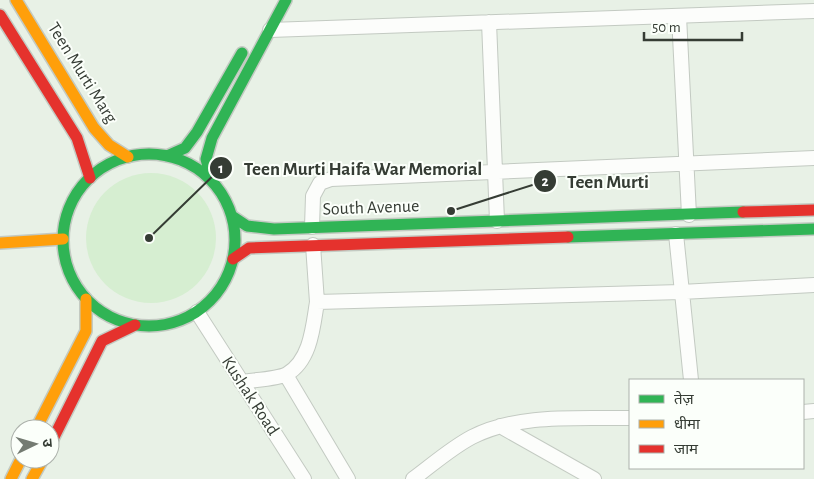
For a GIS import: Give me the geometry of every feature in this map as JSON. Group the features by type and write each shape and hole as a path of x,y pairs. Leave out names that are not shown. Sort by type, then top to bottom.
{"main road":[{"name":"Teen Murti Marg","path":"16,0 94,128 109,145 128,156"},
{"path":"212,181 206,159 212,138 286,0"},
{"path":"0,16 77,138 90,178"},
{"path":"167,156 185,148 197,132 248,44"},
{"path":"147,154 167,156 191,165 212,181 224,198 232,216 235,236 233,260 226,280 214,298 197,312 167,325 135,326 108,316 86,299 71,274 66,261 63,239 67,216 76,195 90,178 114,161 128,156 147,154"},
{"name":"South Avenue","path":"232,216 247,226 274,229 814,210"},
{"name":"South Avenue","path":"233,260 249,248 814,229"},
{"path":"0,243 63,239"},
{"path":"41,419 86,331 86,299"},
{"path":"60,425 102,341 135,326"}],"street":[{"path":"270,30 814,11"},
{"path":"679,16 690,215"},
{"path":"489,22 497,221"},
{"path":"312,227 313,196 320,183 331,179 814,158"},
{"path":"676,234 691,379"},
{"path":"241,382 286,375 301,362 310,339 317,302 313,245"},
{"path":"317,302 682,292 814,284"},
{"name":"Kushak Road","path":"197,312 304,479"},
{"path":"286,375 348,479"},
{"path":"413,479 471,438 500,426 540,420 629,418"},
{"path":"500,426 594,479"}],"green space":[{"path":"151,173 164,174 176,178 197,192 211,213 215,225 215,251 211,263 197,284 176,298 164,302 151,303 138,302 126,298 105,284 91,263 87,251 86,238 87,225 91,213 105,192 126,178 138,174"}],"traffic: fast":[{"path":"212,181 206,159 212,138 286,0"},
{"path":"167,156 185,148 197,132 242,53"},
{"path":"149,154 166,156 182,161 210,179 228,207 233,223 235,240 233,257 228,273 210,301 182,319 166,324 149,326 132,324 116,319 88,301 70,273 65,257 63,240 65,223 70,207 88,179 116,161 132,156 149,154"},
{"path":"232,216 247,226 274,229 743,212"},
{"path":"568,237 814,229"}],"traffic: slow":[{"path":"16,0 94,128 109,145 128,157"},
{"path":"0,243 63,239"},
{"path":"41,419 86,331 86,299"},
{"path":"11,479 16,469"},
{"path":"32,479 38,469"}],"traffic: jam":[{"path":"0,15 77,138 90,178"},
{"path":"743,212 814,210"},
{"path":"233,259 249,248 568,237"},
{"path":"60,425 102,341 135,325"}],"place":[{"name":"Teen Murti","path":"451,211"},
{"name":"Teen Murti Haifa War Memorial","path":"149,238"}]}
